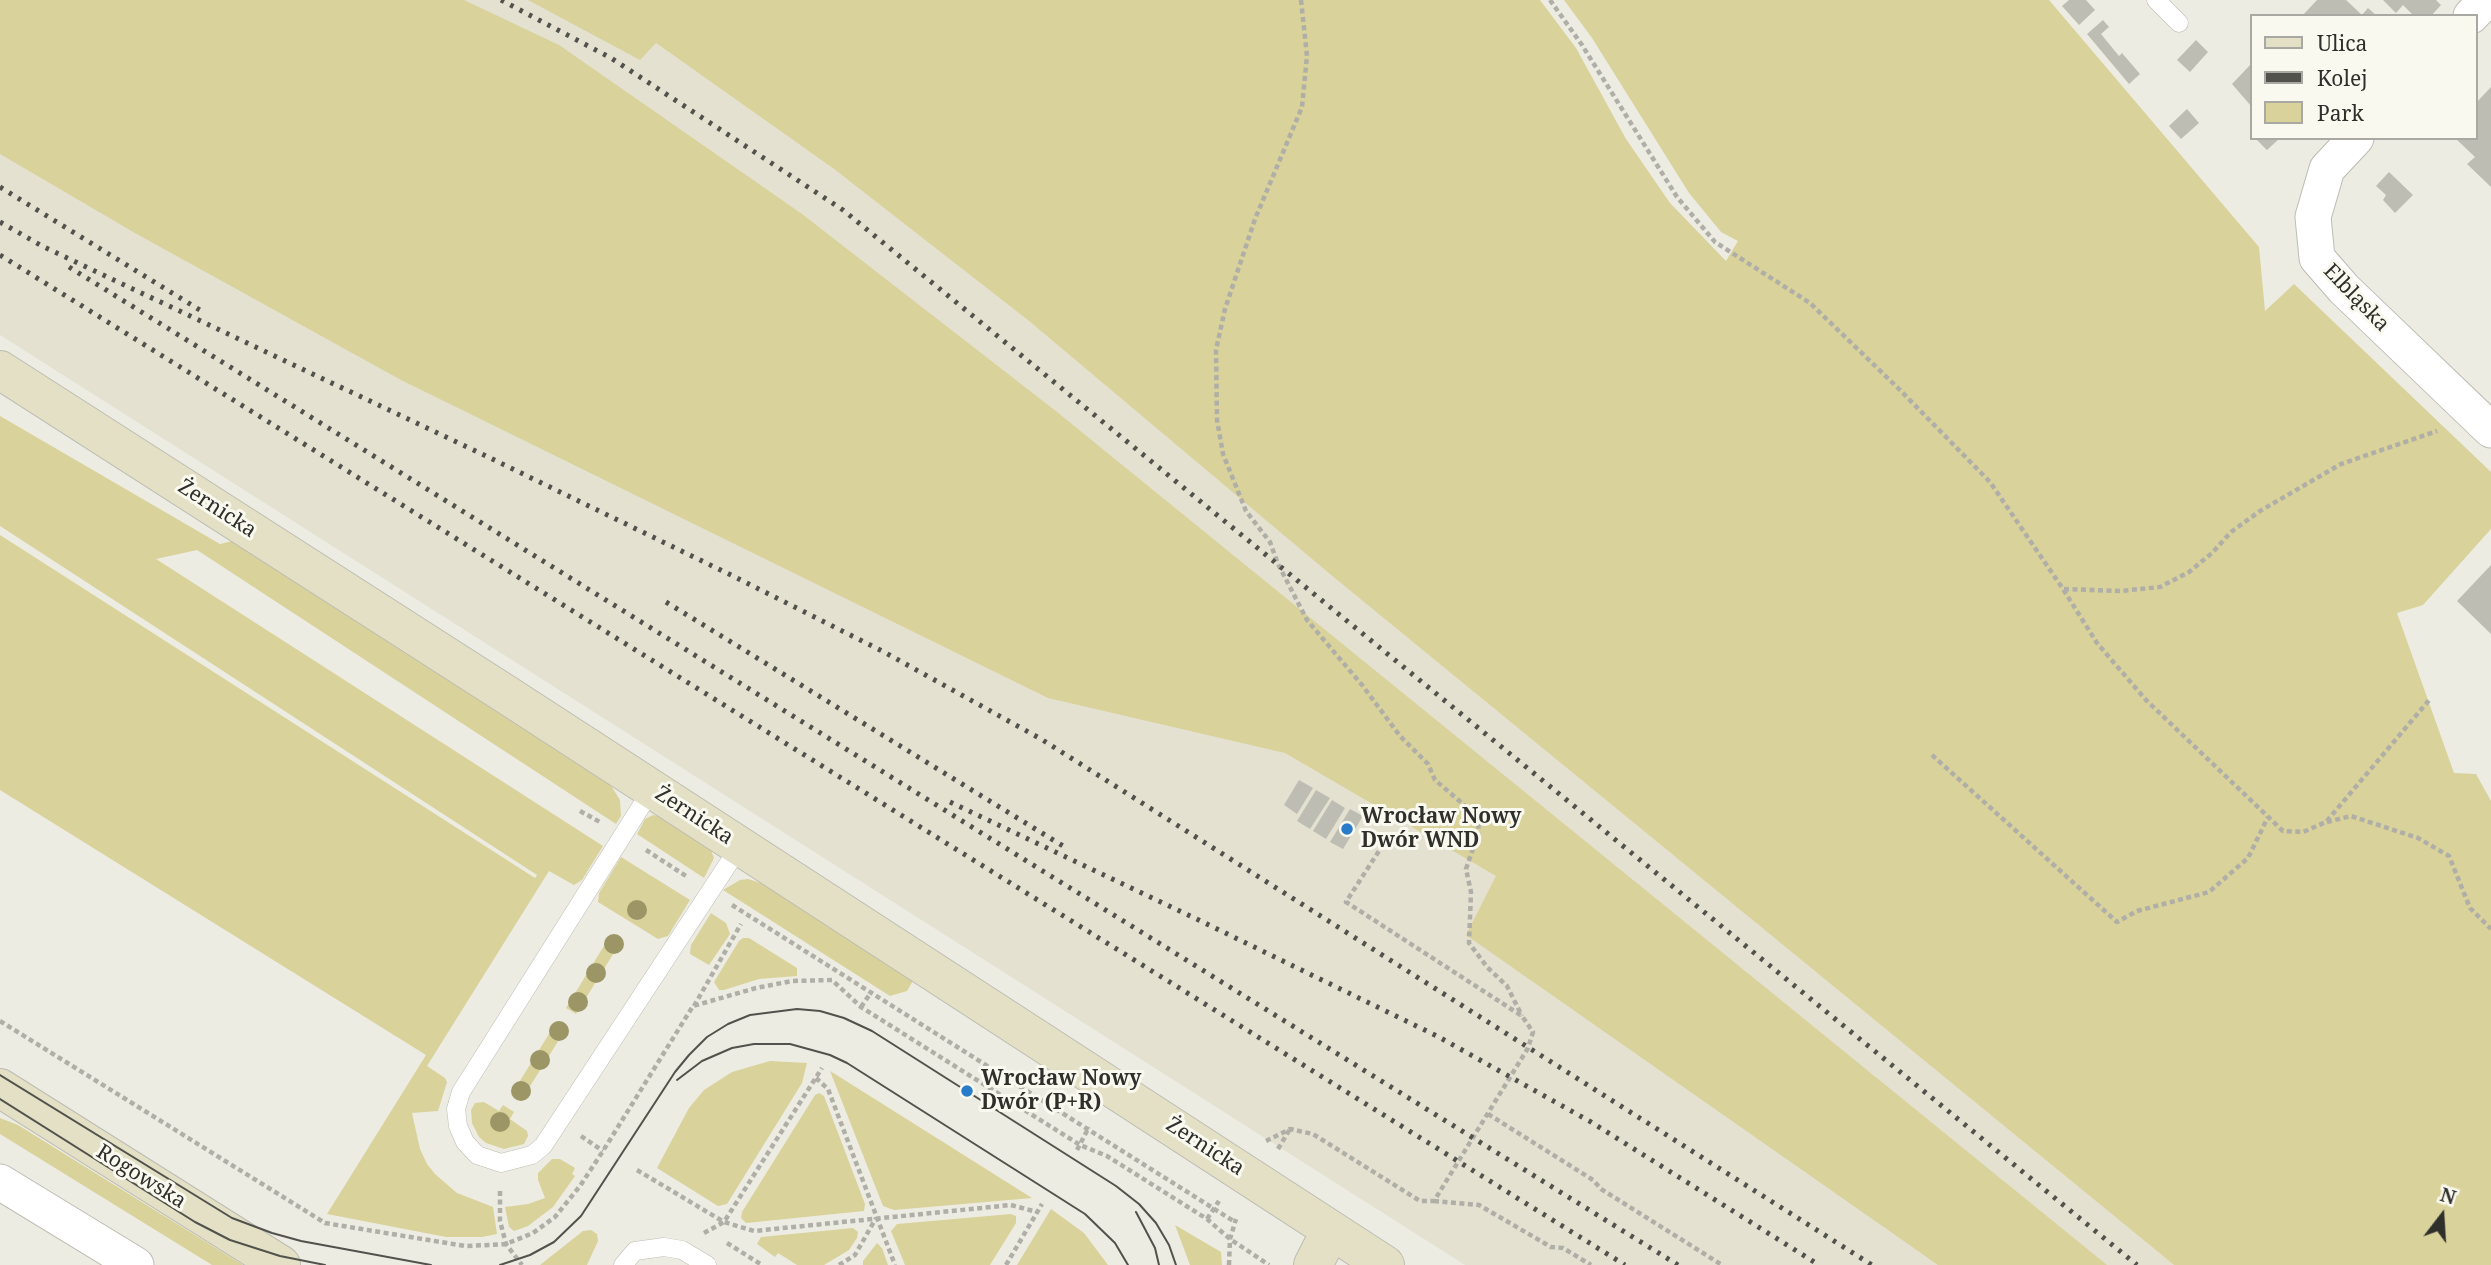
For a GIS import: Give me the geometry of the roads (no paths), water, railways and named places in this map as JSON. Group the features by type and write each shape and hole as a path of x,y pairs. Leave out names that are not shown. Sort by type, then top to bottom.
{"street":[{"path":"2473,14 2486,0"},
{"name":"Elbląska","path":"2354,140 2327,169 2313,217 2317,258 2344,289 2480,419"},
{"name":"Żernicka","path":"0,370 1385,1265"},
{"name":"Rogowska","path":"0,1088 281,1265"},
{"path":"0,1182 136,1265"},
{"path":"1313,1265 1331,1230"}],"lane":[{"path":"2156,0 2179,23"},
{"path":"652,789 461,1092 456,1109 458,1126 465,1142 477,1155 501,1163 532,1155 542,1146 740,846"},
{"path":"623,1265 635,1251 664,1247 690,1254 707,1265"}],"tram line":[{"path":"500,1265 530,1255 554,1242 581,1216 675,1072 707,1037 750,1015 797,1009 820,1011 844,1018 872,1031 1116,1186 1139,1204 1156,1223 1169,1245 1176,1265"},
{"path":"677,1080 702,1061 732,1048 754,1044 790,1044 830,1055 847,1063 1085,1214 1115,1243 1128,1265"},
{"path":"0,1075 232,1218 301,1241 431,1265"},
{"path":"0,1099 195,1222 230,1240 280,1256 325,1265"},
{"path":"1136,1212 1155,1248 1159,1265"}],"railway":[{"path":"501,0 611,58 843,210 2137,1265"},
{"path":"0,187 203,312"},
{"path":"0,222 42,246 735,577 884,652 1041,739 1872,1265"},
{"path":"0,255 1625,1265"},
{"path":"69,267 1678,1265"},
{"path":"666,602 1063,846"},
{"path":"950,802 1437,1036 1591,1122 1819,1265"}],"place":[{"name":"Wrocław Nowy Dwór WND","path":"1347,829"},
{"name":"Wrocław Nowy Dwór (P+R)","path":"967,1091"}]}
